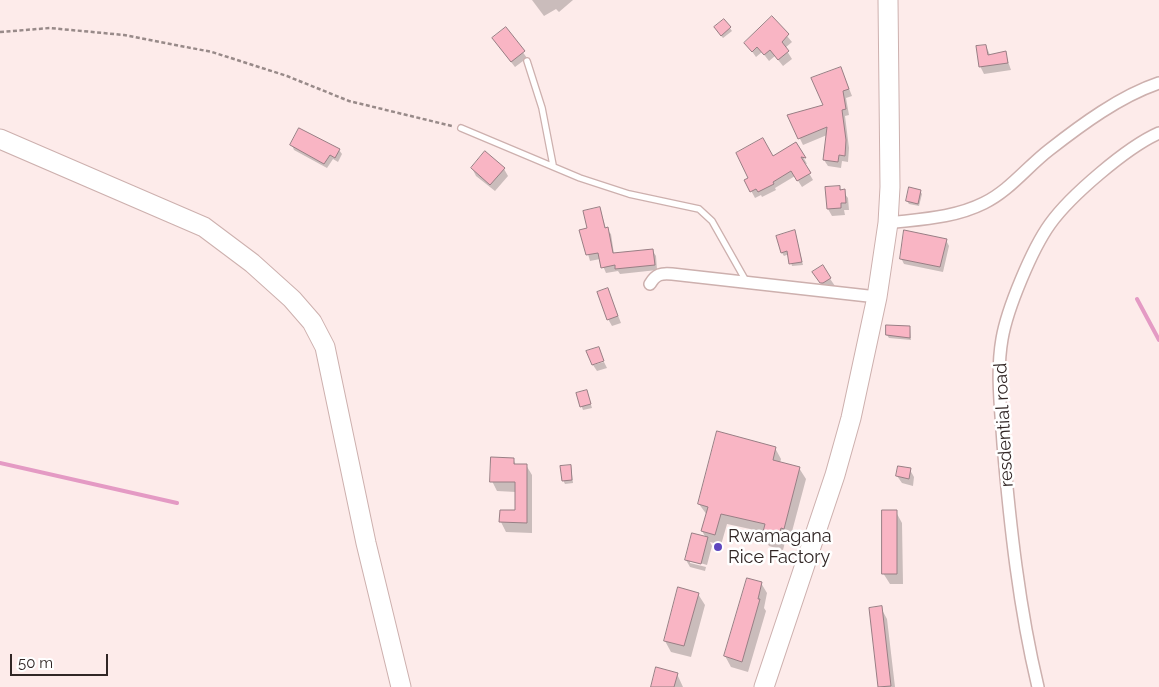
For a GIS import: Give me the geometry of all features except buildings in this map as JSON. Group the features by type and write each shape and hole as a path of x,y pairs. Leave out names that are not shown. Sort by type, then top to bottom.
{"highway":[{"path":"764,687 835,475 852,418 877,297 888,223 888,0"},
{"path":"0,139 204,227 278,287 312,322 327,355 364,534 402,687"}],"street":[{"path":"888,223 935,218 966,211 986,202 1048,150 1078,129 1125,100 1159,83"},
{"name":"resdential road","path":"1038,687 1026,625 1007,485 999,393 1002,339 1019,287 1050,223 1110,164 1159,133"},
{"path":"650,284 654,276 662,273 877,297"}],"lane":[{"path":"527,61 542,108 553,165"},
{"path":"461,128 553,165 580,178 629,194 699,209 712,221 746,282"}],"path":[{"path":"0,32 50,28 124,36 212,52 286,76 350,101 461,128"}],"waterway":[{"path":"1137,299 1159,340"},
{"path":"0,463 177,503"}],"place":[{"name":"Rwamagana Rice Factory","path":"718,547"}]}
